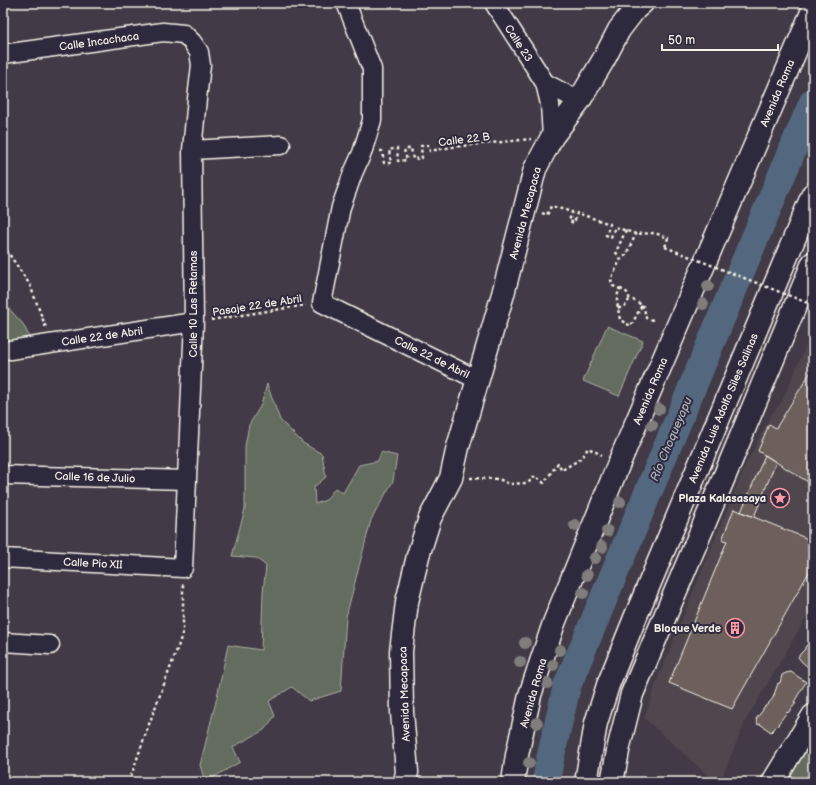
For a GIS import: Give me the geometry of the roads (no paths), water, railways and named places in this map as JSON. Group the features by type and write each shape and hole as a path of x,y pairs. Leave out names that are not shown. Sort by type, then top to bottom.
{"main road":[{"name":"Avenida Mecapaca","path":"405,782 407,772 402,712 401,651 407,602 418,556 430,518 451,478 458,447 503,294 535,168 552,137 579,101 619,30 635,9 642,3"},
{"name":"Avenida Roma","path":"513,782 517,754 532,688 554,623 619,464 813,10"},
{"name":"Avenida Luis Adolfo Siles Salinas","path":"586,782 596,723 608,685 813,194"},
{"path":"612,782 632,694 813,263"},
{"name":"Avenida Mecapaca","path":"394,782 397,772 388,697 392,616 401,565 413,525 428,494 458,447"},
{"path":"773,782 813,716"}],"street":[{"name":"Calle 22 de Abril","path":"346,3 372,69 372,120 362,153 341,207 322,303 478,380"},
{"name":"Calle 23","path":"494,3 545,83 550,104 552,137"},
{"name":"Calle Incachaca","path":"3,54 163,32 184,34 192,42"},
{"name":"Calle 10 Las Retamas","path":"183,568 194,322 192,150 201,65 199,52 192,42"},
{"name":"Calle 23","path":"545,83 579,101"},
{"path":"192,150 281,145"},
{"name":"Calle 22 de Abril","path":"10,350 194,322"},
{"name":"Calle 16 de Julio","path":"3,475 187,480"},
{"name":"Calle Pio XII","path":"3,558 183,568"},
{"path":"3,642 50,645"}],"waterway":[{"name":"Río Choqueyapu","path":"546,782 567,686 813,102"}],"place":[{"name":"Plaza Kalasasaya","path":"780,498"},
{"name":"Bloque Verde","path":"735,628"}]}
